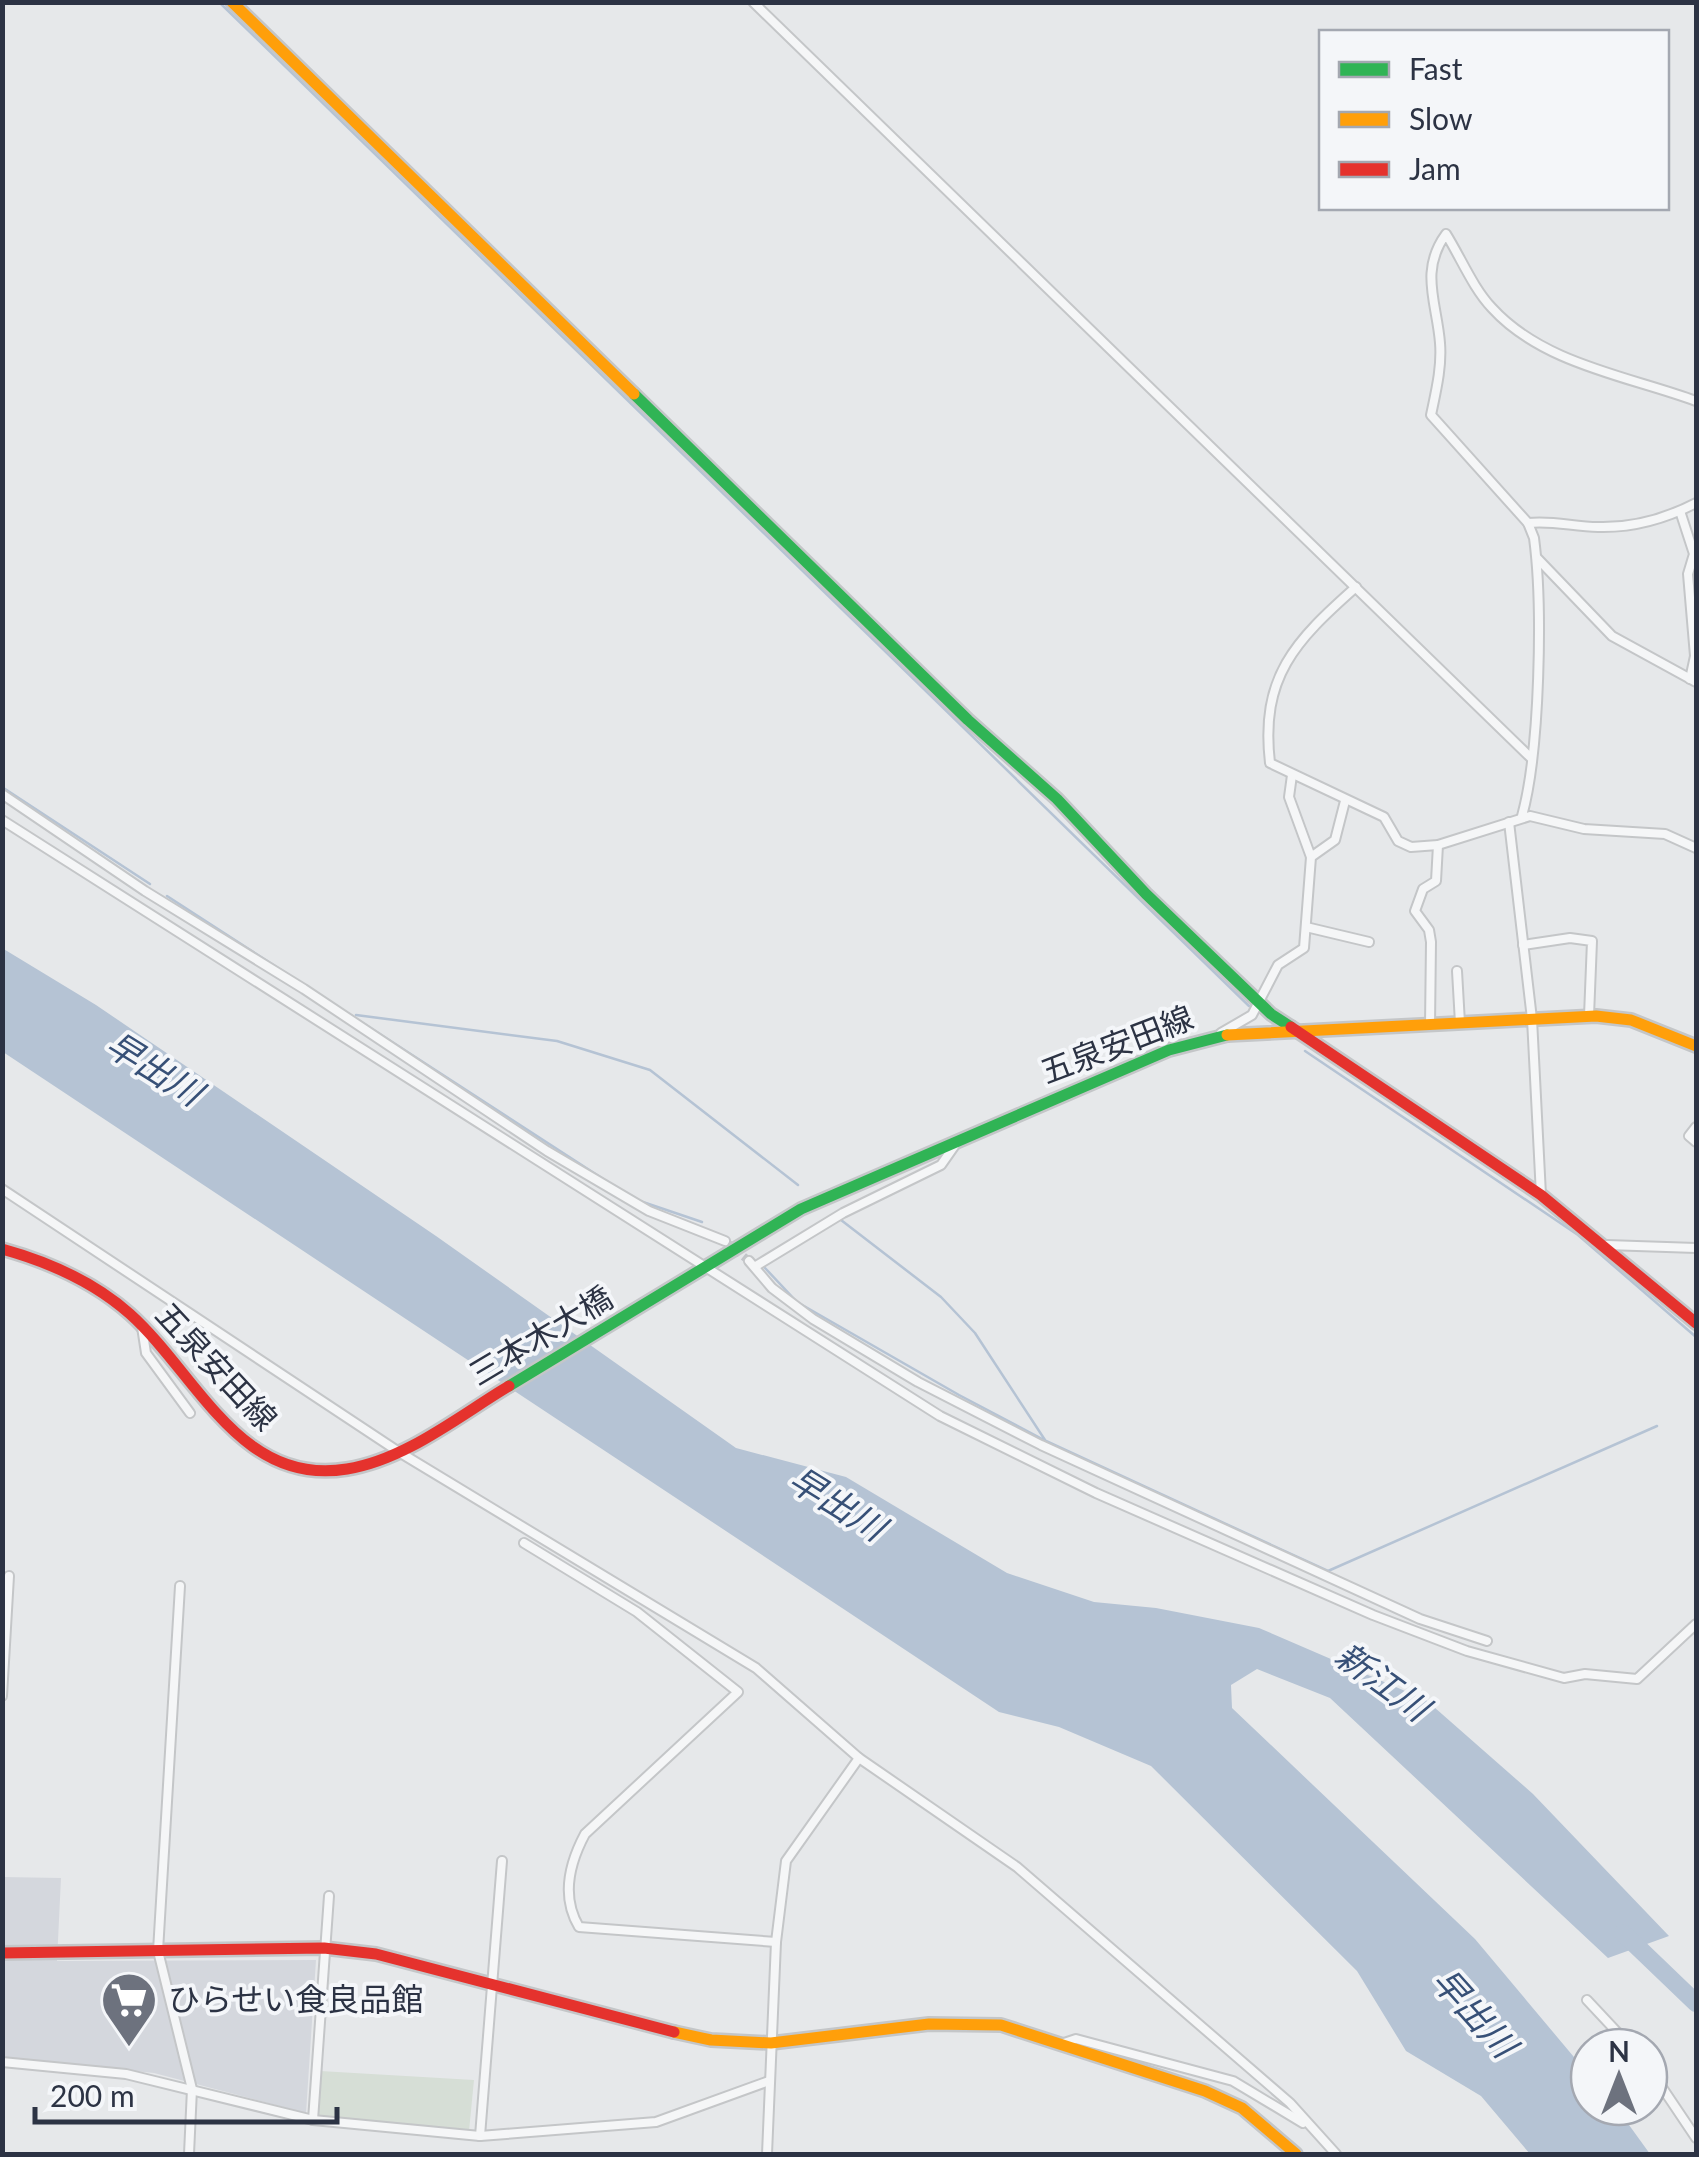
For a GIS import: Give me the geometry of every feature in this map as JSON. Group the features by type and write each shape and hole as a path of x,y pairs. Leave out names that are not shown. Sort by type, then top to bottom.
{"street":[{"path":"232,2 968,720 1057,798 1146,894 1259,1003 1292,1031 1541,1195 1607,1245 1696,1324"},
{"path":"753,2 1532,758"},
{"path":"1522,816 1532,758 1536,558 1528,523 1431,415 1440,366 1440,339 1429,294 1432,265 1446,234 1488,304 1526,336 1554,353 1696,401"},
{"path":"1528,523 1550,520 1598,527 1643,523 1680,512 1696,502"},
{"path":"1536,558 1560,577 1612,636 1693,681 1695,656 1688,574 1694,554 1680,512"},
{"path":"1356,587 1302,635 1272,693 1266,730 1270,763 1384,817 1398,841 1410,847 1438,845 1522,816 1584,829 1665,834 1696,848"},
{"path":"1217,1036 1252,1014 1278,965 1302,952 1311,857 1289,797 1292,775"},
{"path":"2,794 145,892 304,989 547,1151 650,1212 725,1241"},
{"path":"1311,857 1335,840 1344,801"},
{"path":"2,820 284,1003 940,1416 1114,1501 1373,1615 1467,1651 1564,1678 1585,1674 1637,1679 1696,1624"},
{"path":"1509,822 1532,1019 1541,1195"},
{"path":"1430,1024 1431,942 1429,930 1414,912 1423,889 1436,881 1438,845"},
{"path":"1306,927 1369,942"},
{"path":"1523,946 1570,938 1592,941 1589,1016"},
{"path":"1457,971 1460,1023"},
{"name":"五泉安田線","path":"708,1268 801,1210 1133,1064 1217,1036 1616,1016 1696,1046"},
{"path":"1696,1127 1689,1136 1696,1142"},
{"path":"957,1142 941,1166 752,1263 772,1288 813,1319 918,1382 1041,1445 1403,1611 1487,1641"},
{"path":"2,1189 402,1450 756,1668 859,1758 1017,1867 1290,2103 1336,2154"},
{"path":"1607,1245 1696,1248"},
{"name":"五泉安田線","path":"2,1249 40,1258 83,1280 142,1325 248,1450 288,1470 333,1472 368,1466 402,1450"},
{"name":"三本木大橋","path":"402,1450 708,1268"},
{"path":"142,1325 146,1354 190,1413"},
{"path":"524,1543 638,1612 738,1692 586,1834 572,1858 568,1908 579,1928 776,1942"},
{"path":"2,1696 9,1576"},
{"path":"180,1586 158,1952 192,2089 189,2154"},
{"path":"767,2154 776,1942 786,1861 859,1758"},
{"path":"480,2136 502,1861"},
{"path":"312,2120 329,1896"},
{"path":"2,1953 324,1948 376,1954 603,2018 711,2040 771,2043 929,2024 1000,2024 1242,2108 1296,2154"},
{"path":"1587,2000 1612,2027"},
{"path":"1061,2044 1076,2039 1233,2081 1274,2102 1319,2134"},
{"path":"2,2062 126,2074 312,2120 480,2136 656,2122 769,2081"},
{"path":"1669,2098 1696,2138"}],"shaded area":[{"path":"3,1877 61,1878 57,1961 316,1960 306,2113 154,2073 3,2058"},
{"path":"320,2071 474,2080 469,2131 317,2116"}],"water":[{"name":"早出川","path":"2,948 96,1005 436,1236 736,1448 846,1477 1007,1573 1094,1602 1156,1608 1259,1628 1426,1700 1533,1794 1669,1936 1608,1958 1330,1698 1257,1669 1231,1685 1232,1708 1475,1939 1569,2051 1569,2127 1630,2127 1650,2154 1530,2154 1481,2096 1406,2051 1357,1971 1151,1766 1059,1727 999,1712 3,1052"}],"waterway":[{"path":"219,2 1249,1006"},
{"path":"2,787 150,884"},
{"path":"167,896 614,1186"},
{"path":"356,1015 557,1041 650,1070 798,1185"},
{"path":"1305,1051 1578,1235 1696,1337"},
{"path":"634,1199 702,1222"},
{"path":"841,1220 941,1297 975,1333 1045,1440"},
{"path":"765,1268 797,1302 959,1395 1046,1441 1328,1571 1657,1426"},
{"name":"新江川","path":"1623,1933 1696,2003"}],"tunnel":[{"path":"725,1241 749,1261"}],"traffic: fast":[{"path":"634,394 968,720 1057,799 1146,894 1271,1014 1291,1027"},
{"path":"509,1386 801,1209 1169,1050 1227,1035"}],"traffic: slow":[{"path":"232,2 634,394"},
{"path":"1227,1035 1596,1016 1631,1020 1696,1046"},
{"path":"674,2032 711,2040 771,2043 929,2024 1001,2025 1205,2091 1242,2108 1296,2154"}],"traffic: jam":[{"path":"1291,1027 1541,1195 1696,1323"},
{"path":"2,1249 70,1274 116,1302 249,1444 277,1461 310,1470 347,1469 390,1456 509,1386"},
{"path":"2,1953 324,1948 376,1954 674,2032"}],"place":[{"name":"ひらせい食良品館","path":"129,2049"}]}
